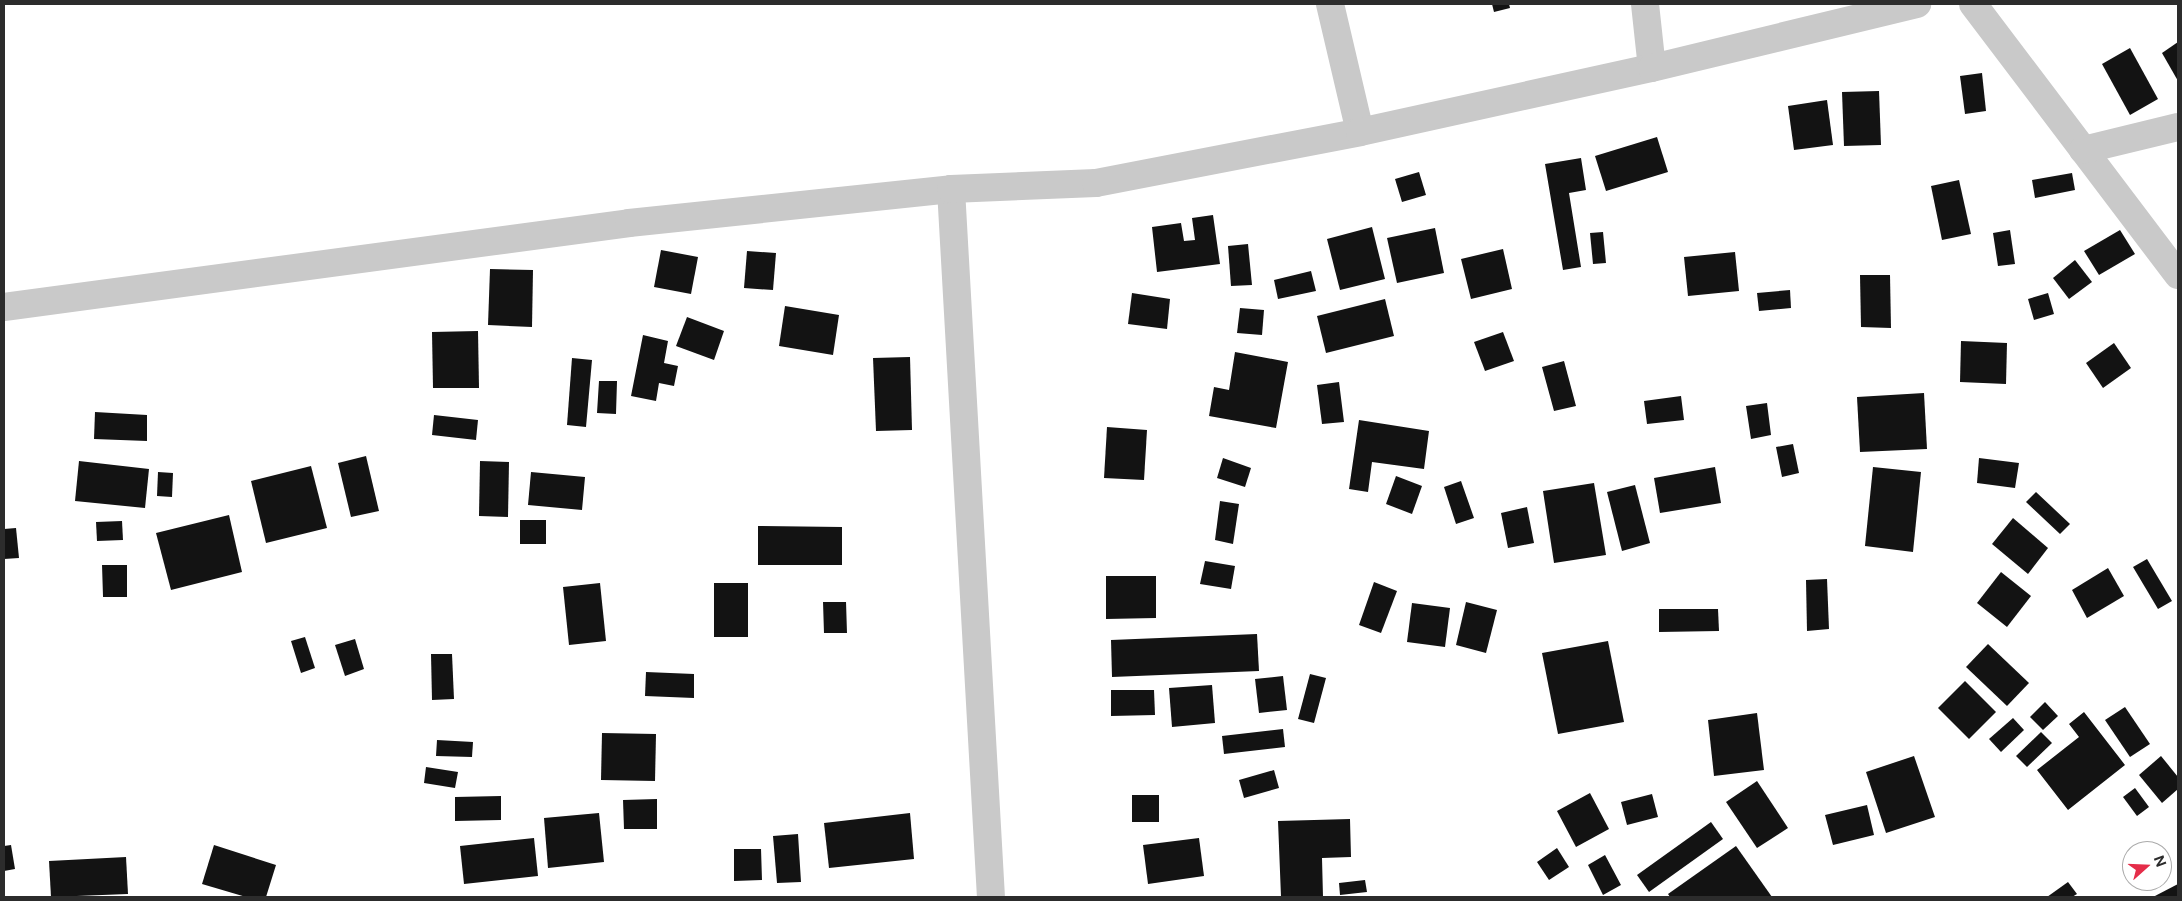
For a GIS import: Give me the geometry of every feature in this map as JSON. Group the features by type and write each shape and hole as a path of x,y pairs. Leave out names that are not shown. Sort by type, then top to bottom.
{"street":[{"path":"1330,4 1360,132"},
{"path":"1645,4 1652,68"},
{"path":"4,307 620,224 951,189 1096,182 1360,132 1652,68 1917,4"},
{"path":"1973,4 2178,275"},
{"path":"2084,150 2178,127"},
{"path":"951,189 991,897"}],"building":[{"path":"1492,4 1509,4 1510,8 1494,12"},
{"path":"2178,42 2178,81 2162,53"},
{"path":"2130,48 2158,99 2130,115 2102,64"},
{"path":"1982,73 1986,111 1965,114 1960,76"},
{"path":"1879,91 1881,145 1844,146 1842,92"},
{"path":"1827,100 1833,145 1794,150 1788,106"},
{"path":"1657,137 1668,172 1606,191 1595,156"},
{"path":"1581,158 1586,190 1569,193 1581,267 1563,270 1545,164"},
{"path":"1419,172 1426,195 1402,202 1395,179"},
{"path":"2072,173 2075,190 2035,198 2032,180"},
{"path":"1959,180 1971,234 1942,240 1931,186"},
{"path":"1213,215 1220,264 1157,272 1152,227 1181,223 1184,241 1195,240 1192,218"},
{"path":"1372,227 1385,279 1340,290 1327,239"},
{"path":"1435,228 1444,273 1397,283 1387,238"},
{"path":"2010,230 2015,264 1998,266 1993,233"},
{"path":"2120,230 2135,254 2099,275 2084,251"},
{"path":"1603,232 1606,263 1593,264 1590,233"},
{"path":"1248,244 1252,285 1231,286 1228,246"},
{"path":"1503,249 1512,289 1471,299 1461,259"},
{"path":"661,250 698,257 691,294 654,287"},
{"path":"747,251 776,253 773,290 744,288"},
{"path":"1735,252 1739,291 1688,296 1684,257"},
{"path":"2075,260 2092,282 2069,299 2053,278"},
{"path":"490,269 533,270 532,327 488,325"},
{"path":"1311,271 1316,291 1278,299 1274,280"},
{"path":"1860,275 1890,275 1891,328 1861,327"},
{"path":"1790,290 1791,308 1759,311 1757,293"},
{"path":"1132,293 1170,299 1167,329 1128,324"},
{"path":"2048,293 2054,314 2034,320 2028,299"},
{"path":"1385,299 1394,336 1326,353 1317,316"},
{"path":"785,306 839,315 833,355 779,346"},
{"path":"1240,308 1264,310 1262,335 1237,333"},
{"path":"687,317 724,331 714,360 676,346"},
{"path":"478,331 479,388 433,388 432,332"},
{"path":"1503,332 1514,361 1485,371 1474,342"},
{"path":"643,335 668,341 664,363 678,366 674,386 659,383 656,401 631,396"},
{"path":"1961,341 2007,343 2006,384 1960,382"},
{"path":"2114,343 2131,368 2103,388 2086,363"},
{"path":"1235,352 1288,362 1276,428 1209,416 1214,387 1229,390"},
{"path":"910,357 912,430 876,431 873,358"},
{"path":"572,358 592,360 586,427 567,425"},
{"path":"1564,361 1576,406 1554,411 1542,367"},
{"path":"599,381 617,381 616,414 597,413"},
{"path":"1339,382 1344,422 1322,424 1317,385"},
{"path":"1924,393 1927,449 1860,452 1857,397"},
{"path":"1681,396 1684,420 1647,424 1644,401"},
{"path":"1767,403 1771,435 1751,439 1746,406"},
{"path":"95,412 147,415 147,441 94,439"},
{"path":"434,415 478,420 476,440 432,435"},
{"path":"1359,420 1429,431 1424,469 1372,462 1368,492 1349,489"},
{"path":"1107,427 1147,430 1144,480 1104,478"},
{"path":"1793,444 1799,473 1782,477 1776,447"},
{"path":"366,456 379,511 351,517 338,463"},
{"path":"1223,458 1251,468 1245,487 1217,478"},
{"path":"1979,458 2019,463 2015,488 1977,483"},
{"path":"79,461 149,469 145,508 75,501"},
{"path":"480,461 509,462 508,517 479,516"},
{"path":"311,466 327,528 266,543 251,481"},
{"path":"1715,467 1721,503 1660,513 1654,478"},
{"path":"1873,467 1921,472 1913,552 1865,546"},
{"path":"158,472 173,473 172,497 157,496"},
{"path":"531,472 585,477 582,510 528,505"},
{"path":"1396,476 1422,486 1412,514 1386,504"},
{"path":"1461,481 1474,518 1456,524 1444,487"},
{"path":"1594,483 1606,555 1554,563 1543,491"},
{"path":"1635,485 1650,543 1622,551 1607,492"},
{"path":"2036,492 2070,524 2060,534 2026,502"},
{"path":"1220,501 1239,504 1233,544 1215,540"},
{"path":"1527,507 1534,543 1508,548 1501,513"},
{"path":"229,515 242,572 171,590 156,533"},
{"path":"2013,518 2048,548 2028,574 1992,544"},
{"path":"520,520 546,520 546,544 520,544"},
{"path":"122,521 123,540 97,541 96,522"},
{"path":"758,526 842,527 842,565 758,565"},
{"path":"16,528 19,558 4,559 4,529"},
{"path":"2147,559 2172,601 2158,609 2133,567"},
{"path":"1205,561 1235,566 1231,589 1200,584"},
{"path":"102,565 127,565 127,597 103,597"},
{"path":"2108,568 2124,596 2087,618 2072,590"},
{"path":"2001,572 2031,596 2007,627 1977,603"},
{"path":"1106,576 1156,576 1156,618 1106,619"},
{"path":"1827,579 1829,629 1807,631 1806,580"},
{"path":"1374,582 1397,591 1381,633 1359,625"},
{"path":"600,583 606,641 569,645 563,587"},
{"path":"714,583 748,583 748,637 714,637"},
{"path":"823,602 846,602 847,633 824,633"},
{"path":"1466,602 1497,610 1486,653 1456,645"},
{"path":"1412,603 1450,608 1445,647 1407,642"},
{"path":"1659,609 1718,609 1719,631 1659,632"},
{"path":"1257,634 1259,671 1112,677 1111,640"},
{"path":"305,637 315,668 301,673 291,641"},
{"path":"355,639 364,669 345,676 335,645"},
{"path":"1608,641 1624,722 1558,734 1542,653"},
{"path":"1988,644 2029,683 2007,706 1966,667"},
{"path":"431,654 452,654 454,699 432,700"},
{"path":"646,672 694,674 694,698 645,696"},
{"path":"1310,674 1326,678 1314,723 1298,719"},
{"path":"1283,676 1287,710 1259,713 1255,679"},
{"path":"1965,681 1996,712 1969,739 1938,708"},
{"path":"1212,685 1215,723 1172,727 1169,688"},
{"path":"1111,690 1154,690 1155,715 1111,716"},
{"path":"2045,702 2058,716 2043,730 2030,717"},
{"path":"2125,707 2150,744 2130,757 2105,720"},
{"path":"2084,712 2125,765 2068,810 2037,770 2079,737 2069,724"},
{"path":"1757,713 1764,770 1714,776 1708,720"},
{"path":"2013,718 2024,730 2001,752 1989,739"},
{"path":"1283,729 1285,747 1224,754 1222,736"},
{"path":"2041,732 2052,743 2027,767 2016,756"},
{"path":"602,733 656,734 655,781 601,780"},
{"path":"437,740 473,742 472,757 436,756"},
{"path":"1914,756 1935,817 1886,833 1866,772"},
{"path":"2161,756 2178,777 2178,789 2162,803 2139,775"},
{"path":"426,767 458,772 455,788 424,783"},
{"path":"1274,770 1279,788 1244,798 1239,780"},
{"path":"1757,781 1788,828 1757,848 1726,802"},
{"path":"2135,788 2149,807 2137,816 2123,797"},
{"path":"1590,793 1609,829 1576,847 1557,811"},
{"path":"1652,794 1658,817 1627,825 1621,802"},
{"path":"1132,795 1159,795 1159,822 1132,822"},
{"path":"501,796 501,820 455,821 455,797"},
{"path":"657,799 657,829 624,829 623,800"},
{"path":"1867,805 1874,835 1833,845 1825,815"},
{"path":"599,813 604,862 548,868 544,818"},
{"path":"910,813 914,859 829,868 824,823"},
{"path":"1350,819 1351,857 1322,858 1323,897 1281,897 1278,821"},
{"path":"1711,822 1723,839 1649,892 1637,875"},
{"path":"798,834 801,882 777,883 773,836"},
{"path":"534,838 538,876 464,884 460,846"},
{"path":"1199,838 1204,876 1148,884 1143,845"},
{"path":"11,845 15,869 4,871 4,846"},
{"path":"214,845 276,865 266,897 246,897 202,884"},
{"path":"1736,846 1772,897 1670,897 1668,894"},
{"path":"1557,848 1569,867 1549,880 1537,862"},
{"path":"734,849 761,849 762,880 734,881"},
{"path":"1605,855 1621,885 1603,895 1588,865"},
{"path":"126,857 128,894 51,897 49,861"},
{"path":"1365,880 1367,892 1340,895 1339,883"},
{"path":"2068,882 2077,894 2072,897 2047,897"},
{"path":"2178,884 2178,897 2153,897 2165,891 2172,891 2172,887"}]}
